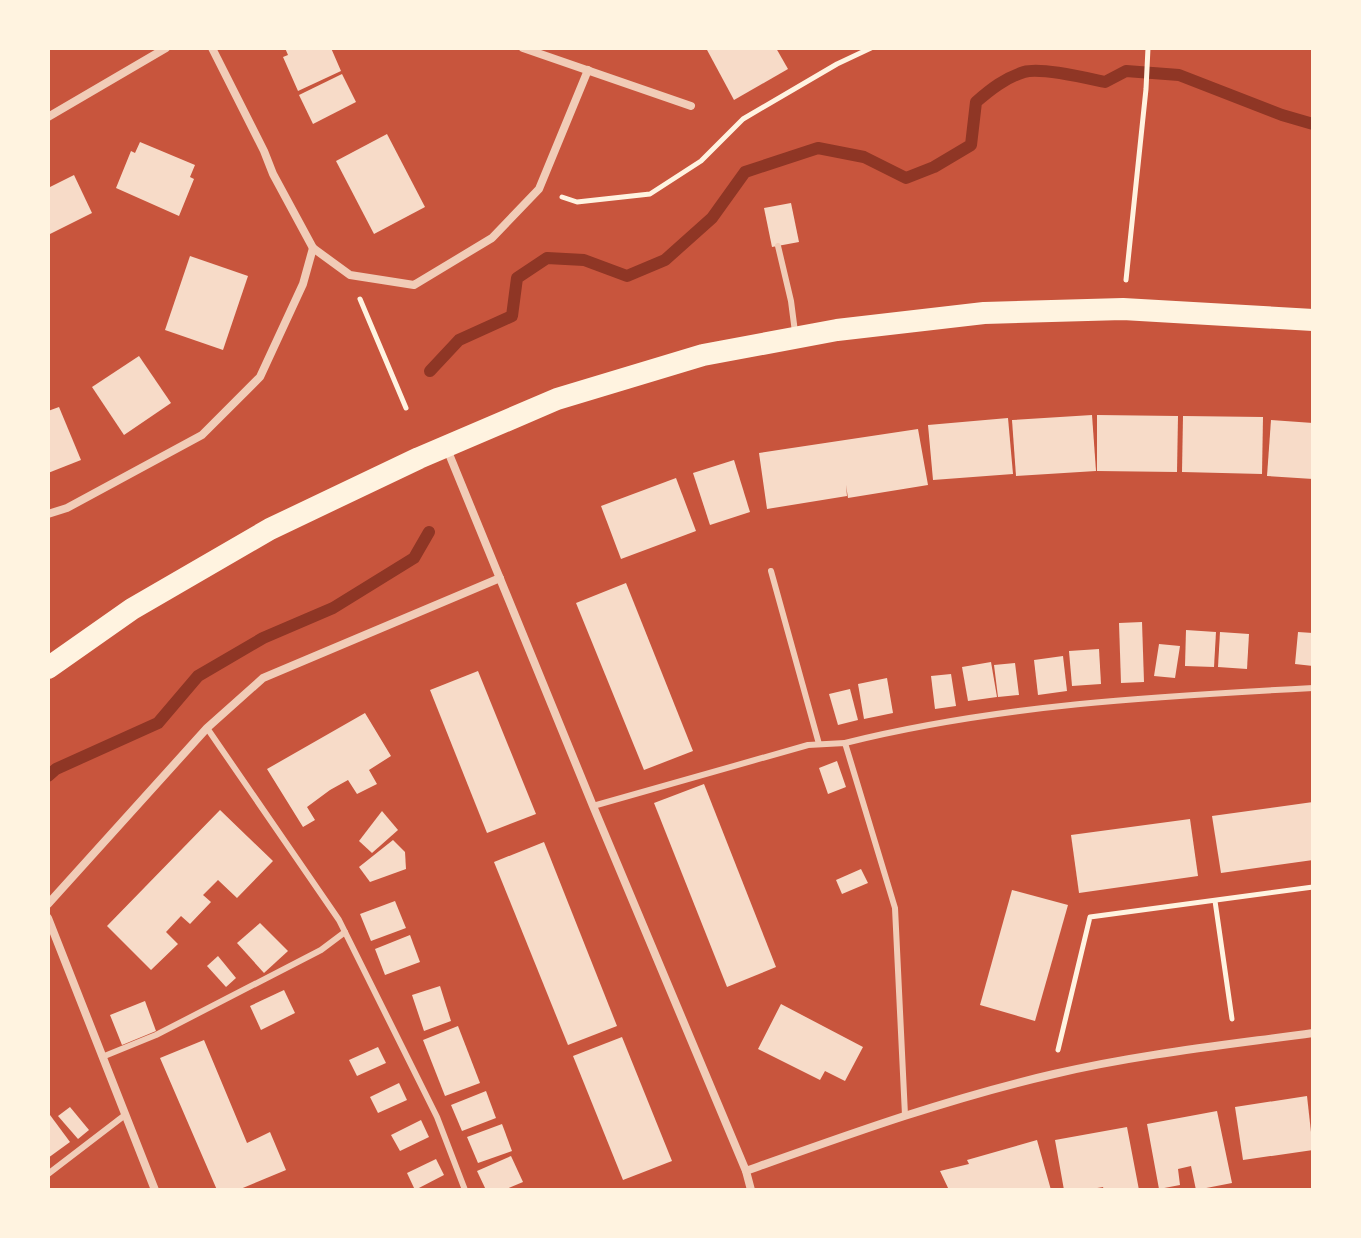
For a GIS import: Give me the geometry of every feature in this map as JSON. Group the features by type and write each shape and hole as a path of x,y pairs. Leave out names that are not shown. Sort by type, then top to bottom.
{"highway":[{"path":"48,668 132,609 270,529 419,458 557,399 703,355 837,330 984,313 1123,309 1313,320"}],"street":[{"path":"48,117 166,48"},
{"path":"212,48 313,248 350,275 414,285 492,238 539,189 588,70"},
{"path":"523,48 691,106"},
{"path":"48,514 67,508 202,435 241,397 260,377 303,284 313,248"},
{"path":"447,448 746,1171 751,1190"},
{"path":"48,904 207,728 263,678 500,578"},
{"path":"48,918 155,1190"},
{"path":"746,1171 905,1115 1052,1074 1129,1058 1313,1033"}],"lane":[{"path":"778,246 796,338"},
{"path":"771,571 819,744"},
{"path":"593,806 808,745 845,743 1028,710 1197,694 1313,688"},
{"path":"207,728 314,881 345,932 437,1117 465,1190"},
{"path":"845,743 895,908 905,1115"},
{"path":"102,1057 156,1035 321,950 345,932"},
{"path":"48,1174 125,1115"}],"path":[{"path":"539,189 577,202 650,194 701,161 743,119 837,64 871,48"},
{"path":"1125,281 1148,48"},
{"path":"350,275 406,408"},
{"path":"1052,1074 1090,917 1313,887"},
{"path":"1215,901 1235,1043"}],"building":[{"path":"285,48 331,48 341,71 298,91 283,57 288,55"},
{"path":"706,48 776,48 788,69 734,100"},
{"path":"342,74 356,102 313,124 299,95"},
{"path":"387,134 425,207 374,234 336,161"},
{"path":"140,142 195,165 190,177 194,179 179,216 116,188 131,151 135,153"},
{"path":"74,175 92,213 48,235 48,188"},
{"path":"791,203 799,242 772,247 764,208"},
{"path":"190,256 248,276 223,350 165,330"},
{"path":"139,356 171,403 124,435 92,387"},
{"path":"59,407 81,460 48,473 48,411"},
{"path":"1092,415 1096,471 1016,476 1012,420"},
{"path":"1097,415 1178,416 1177,472 1097,471"},
{"path":"1183,416 1263,417 1262,474 1182,472"},
{"path":"1008,418 1013,474 933,480 928,425"},
{"path":"1271,420 1313,423 1313,479 1267,476"},
{"path":"918,429 928,485 848,498 846,485 847,496 767,509 759,453"},
{"path":"734,460 750,512 710,525 693,473"},
{"path":"676,478 696,531 621,559 601,506"},
{"path":"626,583 693,751 644,770 576,603"},
{"path":"1142,622 1144,682 1121,683 1119,623"},
{"path":"1186,630 1216,632 1214,667 1185,666"},
{"path":"1220,632 1249,634 1247,669 1218,667"},
{"path":"1298,632 1313,633 1313,666 1295,664"},
{"path":"1159,644 1180,646 1175,678 1154,676"},
{"path":"1099,649 1101,684 1072,686 1069,651"},
{"path":"1063,656 1067,691 1038,695 1034,660"},
{"path":"991,662 997,697 968,701 962,667"},
{"path":"1015,663 1019,695 998,697 994,665"},
{"path":"478,671 536,814 487,833 430,690"},
{"path":"951,674 956,706 935,709 931,676"},
{"path":"887,678 893,713 864,719 858,684"},
{"path":"850,689 858,720 838,725 829,694"},
{"path":"365,713 391,756 369,770 377,784 357,794 348,780 330,790 307,807 315,820 303,827 267,769"},
{"path":"837,761 846,787 828,794 819,768"},
{"path":"704,784 776,967 727,987 654,803"},
{"path":"1313,802 1313,860 1221,873 1212,816"},
{"path":"220,810 273,861 237,898 218,880 203,895 211,902 190,924 181,916 166,932 178,944 151,970 107,926"},
{"path":"382,811 398,830 372,853 359,841"},
{"path":"1190,819 1198,876 1079,893 1071,835"},
{"path":"393,840 405,852 406,869 370,882 359,867"},
{"path":"544,842 617,1026 568,1045 494,862"},
{"path":"861,869 868,883 842,894 836,880"},
{"path":"1012,890 1068,905 1035,1021 980,1005"},
{"path":"395,901 406,928 371,941 360,914"},
{"path":"260,923 288,951 264,973 237,943"},
{"path":"410,935 420,962 385,975 375,949"},
{"path":"218,956 236,978 226,987 207,966"},
{"path":"440,986 451,1021 424,1031 412,995"},
{"path":"284,990 295,1013 261,1030 250,1006"},
{"path":"145,1001 156,1031 122,1045 110,1015"},
{"path":"781,1004 863,1047 845,1081 825,1071 820,1080 758,1049"},
{"path":"458,1026 480,1083 445,1096 423,1040"},
{"path":"622,1037 672,1161 623,1180 573,1056"},
{"path":"204,1040 247,1143 270,1132 286,1170 238,1190 217,1190 160,1058"},
{"path":"378,1047 386,1063 357,1076 349,1060"},
{"path":"399,1083 407,1100 378,1113 370,1097"},
{"path":"486,1091 496,1118 462,1131 451,1105"},
{"path":"1307,1096 1313,1150 1243,1160 1235,1107"},
{"path":"70,1107 89,1130 78,1139 58,1116"},
{"path":"1217,1111 1232,1183 1196,1190 1191,1166 1178,1169 1180,1185 1159,1189 1147,1124"},
{"path":"48,1116 70,1142 48,1158"},
{"path":"421,1120 429,1137 400,1151 391,1135"},
{"path":"502,1124 512,1151 478,1163 467,1137"},
{"path":"1127,1127 1139,1190 1104,1190 1103,1187 1064,1190 1055,1140"},
{"path":"1037,1140 1051,1190 949,1190 940,1171 969,1164 967,1160"},
{"path":"511,1156 523,1182 504,1190 486,1190 477,1171"},
{"path":"436,1159 444,1175 415,1190 407,1173"}],"waterway":[{"path":"430,371 459,340 512,316 517,278 547,258 584,260 627,276 665,260 712,218 745,172 818,148 864,157 906,178 934,167 971,145 976,102 998,84 1024,72 1052,72 1105,82 1126,71 1179,75 1313,124"},
{"path":"48,776 56,769 158,723 198,676 263,638 333,608 414,558 429,532"}]}
